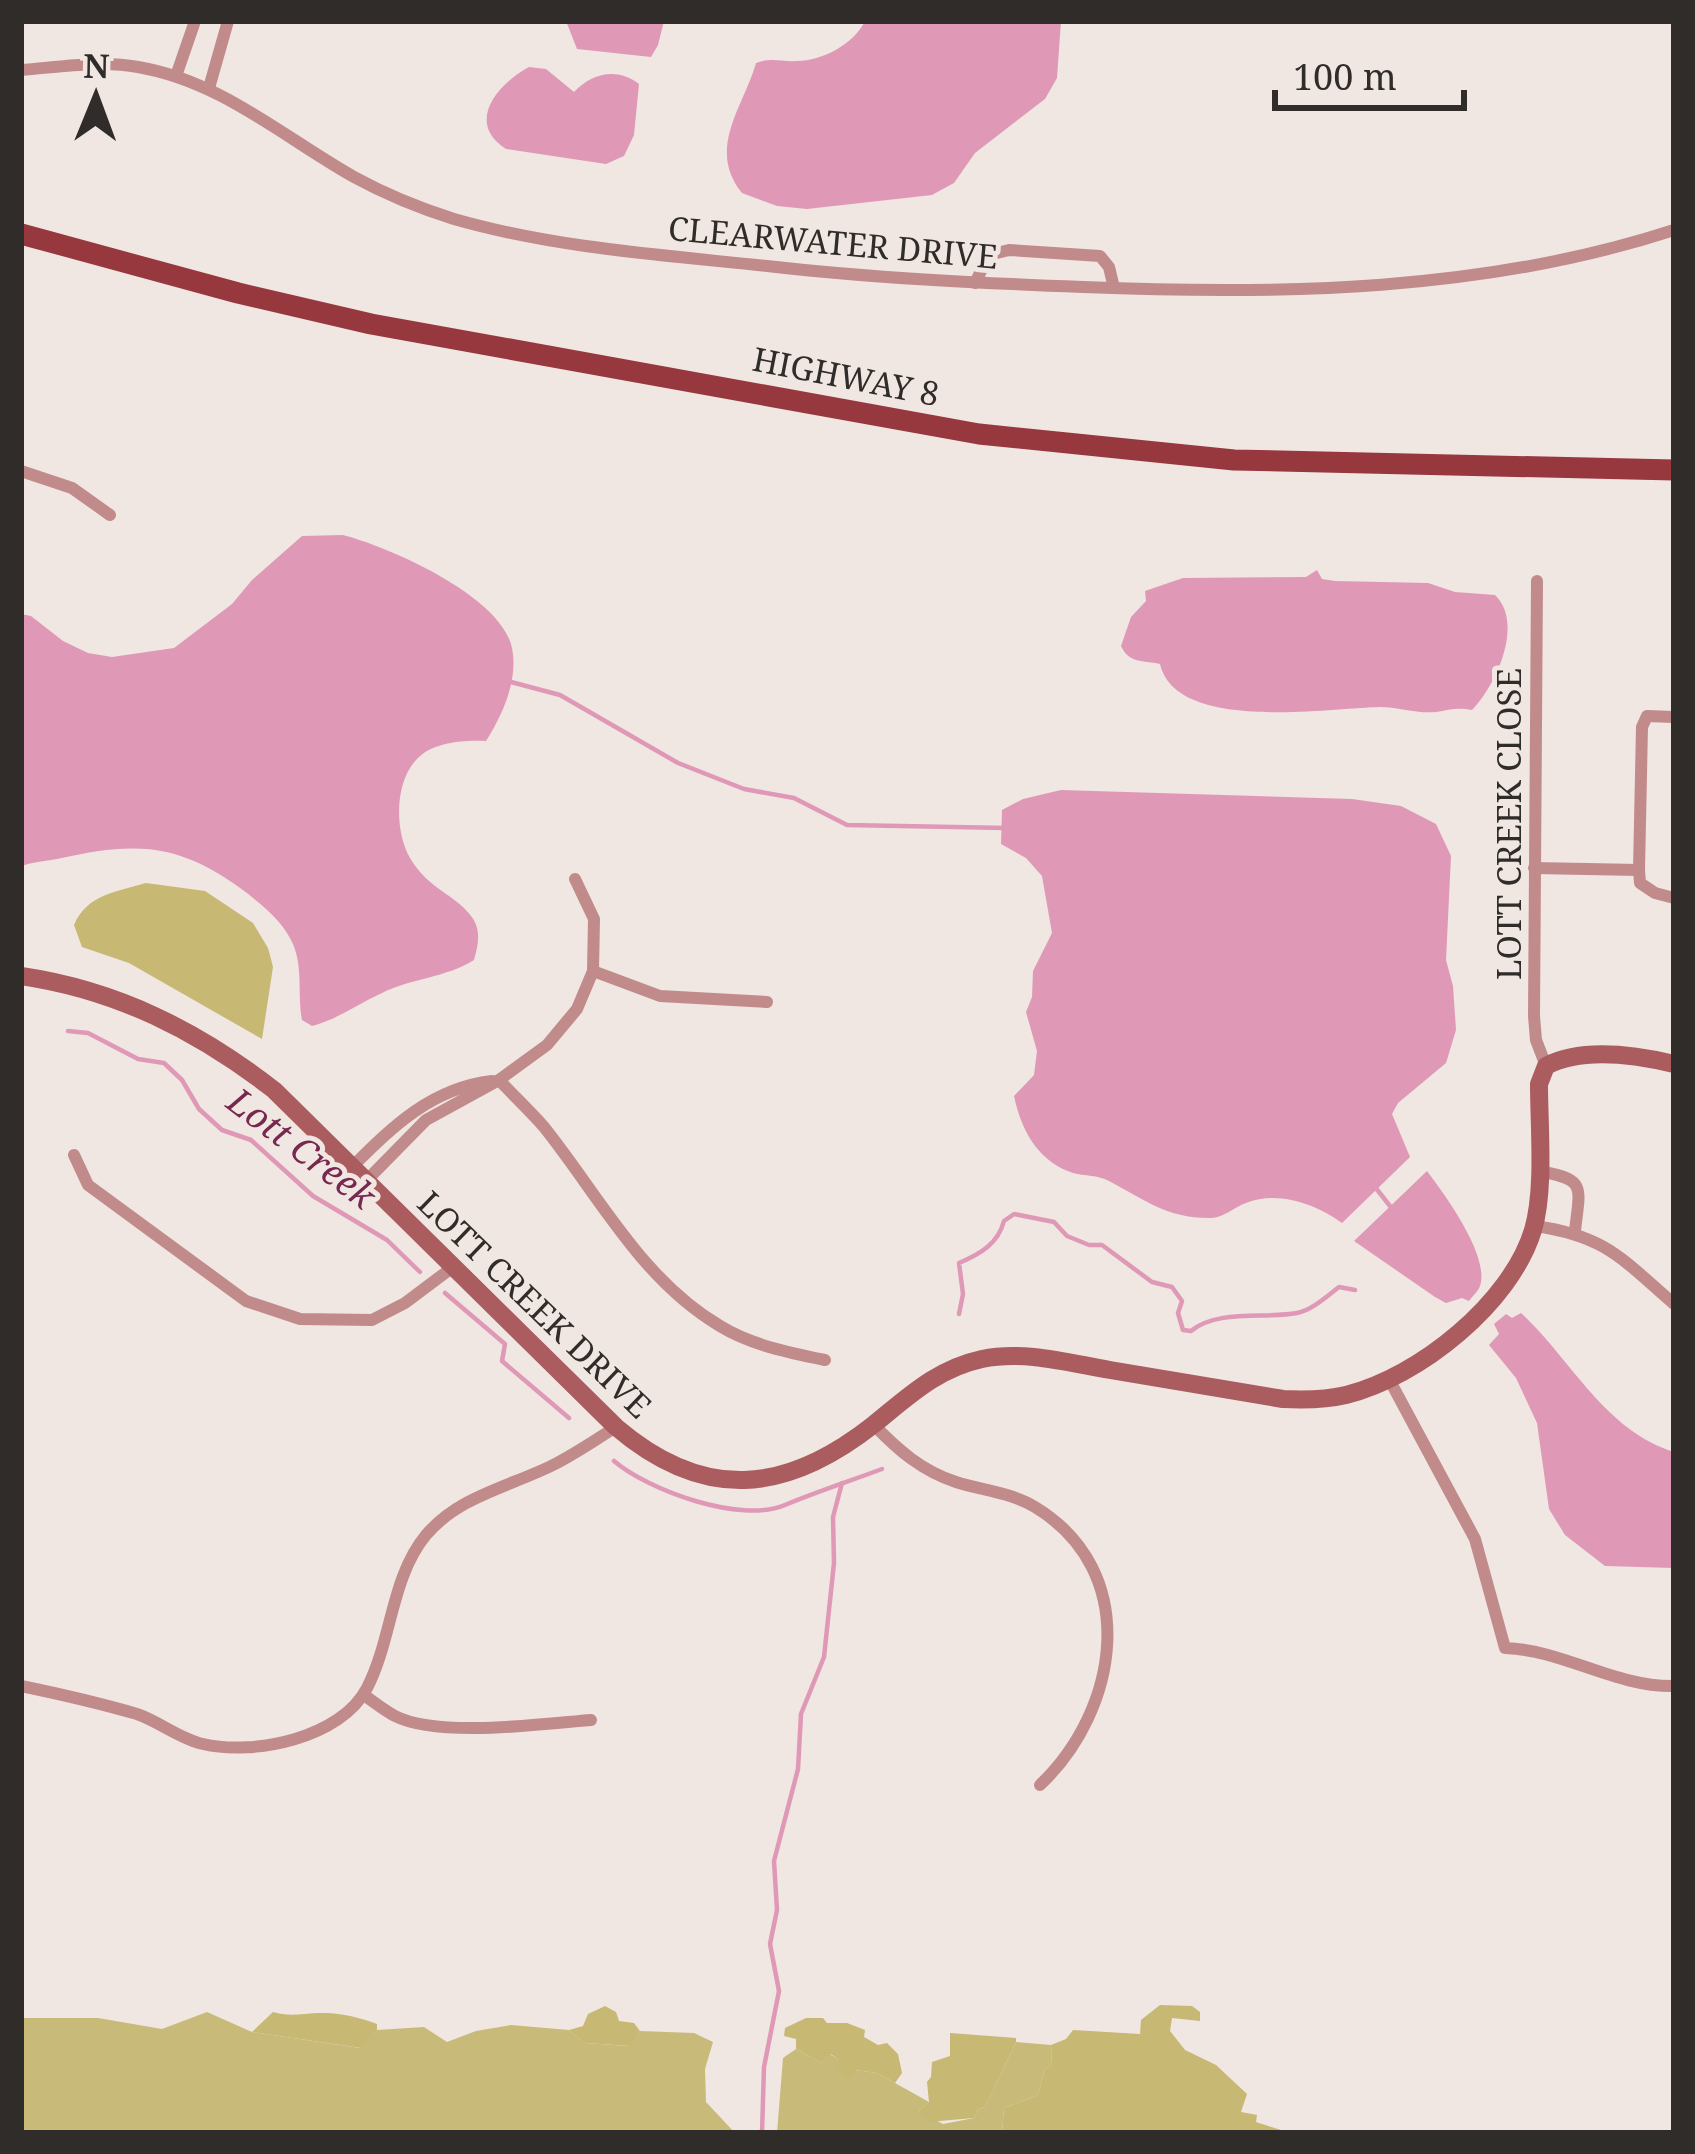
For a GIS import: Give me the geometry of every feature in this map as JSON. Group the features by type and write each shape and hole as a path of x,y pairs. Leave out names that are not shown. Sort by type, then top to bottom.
{"main road":[{"name":"HIGHWAY 8","path":"21,234 218,289 371,324 979,434 1234,460 1674,470"}],"street":[{"path":"176,76 195,21"},
{"path":"209,88 228,21"},
{"name":"CLEARWATER DRIVE","path":"21,70 94,64 133,66 176,76 209,88 351,176 408,205 514,234 902,281 1274,292 1392,284 1532,266 1612,250 1674,230"},
{"path":"975,283 989,255 1009,250 1100,256 1109,266 1114,288"},
{"path":"21,471 72,488 110,514"},
{"name":"LOTT CREEK CLOSE","path":"1538,581 1534,1032 1546,1066"},
{"path":"1674,717 1647,716 1642,727 1639,870 1640,883 1674,898"},
{"path":"1534,868 1639,870"},
{"path":"359,1174 398,1120 470,1084 499,1080 547,1045 578,1009 593,971 595,919 575,879"},
{"path":"593,971 661,996 767,1001"},
{"name":"LOTT CREEK DRIVE","path":"21,976 118,1000 205,1040 274,1090 616,1427 672,1467 700,1477 759,1480 791,1474 874,1425 946,1370 985,1358 1028,1356 1282,1399 1317,1400 1389,1379 1456,1334 1514,1274 1535,1226 1539,1084 1546,1066"},
{"path":"1546,1066 1563,1057 1598,1055 1674,1064"},
{"path":"499,1080 541,1124 638,1256 678,1298 723,1329 784,1352 825,1360"},
{"path":"74,1155 88,1185 246,1301 300,1319 372,1320 405,1303 453,1267"},
{"path":"1538,1172 1568,1176 1576,1182 1580,1191 1576,1231"},
{"path":"1535,1226 1576,1231 1630,1264 1674,1304"},
{"path":"1389,1379 1474,1539 1505,1648 1533,1649 1623,1681 1674,1686"},
{"path":"874,1425 899,1452 936,1475 1035,1507 1067,1533 1098,1579 1109,1639 1105,1672 1064,1762 1040,1785"},
{"path":"21,1686 141,1715 200,1744 238,1749 303,1737 340,1716 364,1695 404,1574 425,1536 459,1505 553,1465 616,1427"},
{"path":"364,1695 398,1718 429,1725 497,1727 591,1720"}],"shaded area":[{"path":"566,21 664,21 651,57 577,49"},
{"path":"865,21 1061,21 1057,78 1045,99 975,153 954,183 932,195 807,209 777,206 742,193 732,177 727,144 756,63 827,54 845,44"},
{"path":"529,67 546,69 574,92 605,74 622,75 639,84 634,135 624,156 606,164 506,149 494,138 488,127 490,104"},
{"path":"343,535 439,575 485,608 511,644 513,669 504,707 486,741 430,749 409,770 400,795 405,847 425,877 474,921 478,938 474,960 393,988 312,1026 302,1020 298,959 287,933 272,914 223,876 178,855 134,848 21,866 21,614 88,653 112,657 174,648 232,604 302,536"},
{"path":"1317,570 1322,579 1335,581 1428,583 1455,592 1495,595 1504,607 1507,638 1481,700 1472,710 1429,712 1380,707 1292,712 1223,708 1194,700 1172,686 1160,664 1132,659 1121,646 1131,617 1146,601 1145,591 1183,578 1306,577"},
{"path":"1061,790 1352,799 1401,806 1436,824 1451,856 1446,960 1456,1030 1446,1063 1398,1103 1392,1114 1410,1157 1342,1223 1308,1205 1270,1198 1217,1217 1182,1215 1105,1179 1060,1168 1033,1142 1014,1096 1034,1075 1037,1051 1026,1012 1033,971 1052,933 1042,876 1026,858 1001,844 1002,810 1023,799"},
{"path":"146,883 205,891 253,923 273,967 262,1039 129,963 82,947 74,925 87,907 104,896"},
{"path":"1427,1171 1464,1226 1478,1259 1480,1286 1469,1301 1446,1303 1354,1241"},
{"path":"1521,1313 1608,1410 1649,1442 1674,1452 1674,1568 1605,1566 1565,1535 1549,1509 1537,1423 1516,1378 1489,1345 1499,1334 1494,1324 1506,1314 1512,1318"},
{"path":"1160,2005 1192,2006 1200,2012 1200,2021 1172,2018 1170,2031 1185,2050 1216,2065 1247,2094 1241,2112 1257,2115 1256,2122 1284,2131 1002,2133 1004,2108 1038,2095 1045,2069 1052,2065 1051,2045 1073,2030 1140,2034 1141,2020"},
{"path":"605,2006 616,2012 619,2021 634,2023 640,2031 630,2046 585,2043 569,2030 583,2026 588,2014"},
{"path":"207,2012 252,2032 360,2048 377,2030 424,2027 447,2042 511,2025 569,2030 585,2043 629,2046 640,2031 694,2033 713,2042 705,2069 706,2102 735,2133 21,2133 21,2018 98,2018 162,2029"},
{"path":"273,2012 345,2015 377,2024 377,2030 361,2048 252,2032"},
{"path":"806,2018 865,2030 864,2037 878,2045 887,2043 898,2054 902,2073 895,2083 877,2073 855,2070 849,2079 836,2068 839,2060 831,2054 821,2063 796,2049 796,2039 784,2036 785,2028"},
{"path":"950,2033 1016,2038 1016,2042 985,2107 974,2118 928,2122 919,2111 929,2102 932,2062 950,2056"},
{"path":"1016,2042 1051,2045 1052,2065 1045,2069 1038,2095 1004,2108 1002,2133 777,2133 783,2058 796,2049 821,2063 830,2054 855,2070 877,2073 929,2102 919,2111 943,2124 974,2118 985,2107"}],"waterway":[{"path":"511,682 560,695 678,763 744,789 794,798 847,825 1007,828"},
{"name":"Lott Creek","path":"68,1031 88,1033 138,1059 164,1063 182,1080 199,1109 222,1130 251,1140 313,1196 387,1240 420,1272"},
{"path":"1375,1187 1390,1206"},
{"name":"Lott Creek","path":"959,1314 963,1294 959,1263 987,1247 1014,1214 1054,1222 1067,1236 1102,1245 1152,1282 1172,1287 1182,1301 1178,1313 1183,1330 1228,1317 1297,1313 1339,1287 1355,1290"},
{"name":"Lott Creek","path":"445,1293 505,1344 502,1361 569,1418"},
{"path":"614,1461 671,1493 744,1510 785,1505 882,1469"},
{"path":"762,2133 764,2067 779,1991 770,1944 777,1910 774,1861 798,1769 801,1714 824,1657 834,1563 833,1517 842,1483"}]}
